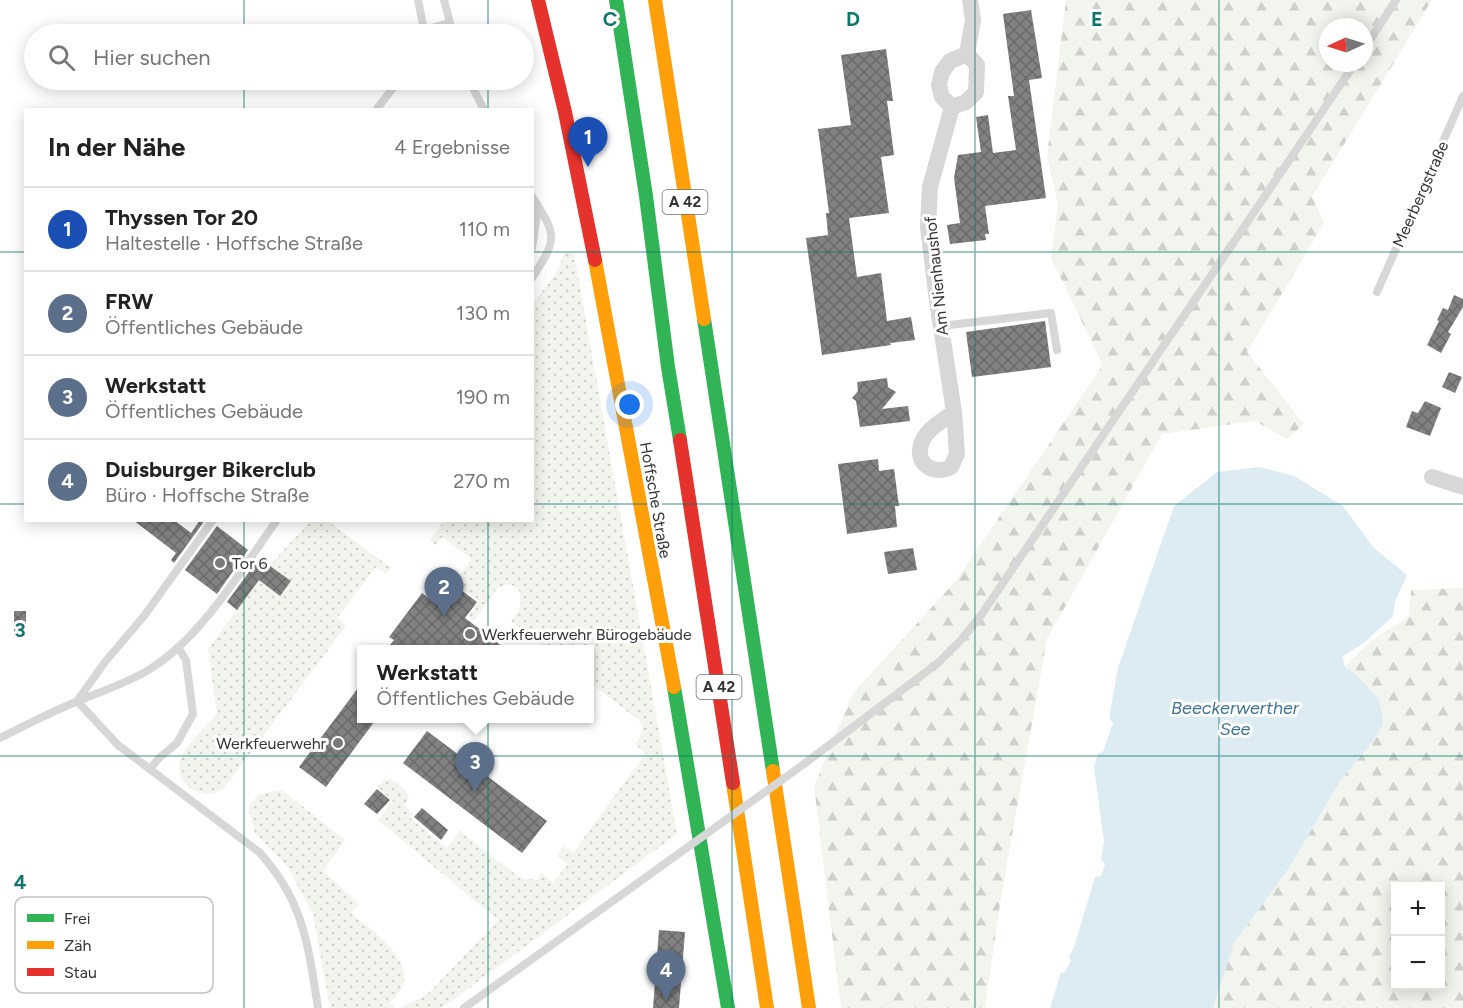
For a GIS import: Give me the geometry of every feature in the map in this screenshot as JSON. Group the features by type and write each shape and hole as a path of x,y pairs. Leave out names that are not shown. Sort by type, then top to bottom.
{"main road":[{"name":"Hoffsche Straße","path":"538,0 563,102 590,231 704,849 728,1008"},
{"name":"A 42","path":"615,0 646,196 668,367 697,538 767,1008"},
{"name":"A 42","path":"655,0 808,1008"},
{"path":"657,17 659,0"}],"street":[{"path":"967,54 950,61 940,79 942,97 952,106 966,102 976,92 976,65 967,54 973,20 970,0"},
{"name":"Am Nienhaushof","path":"952,106 930,187 928,227 954,412"},
{"path":"1432,477 1463,487"}],"lane":[{"path":"418,0 422,24"},
{"path":"444,0 449,23"},
{"path":"1373,36 1396,0"},
{"path":"464,1008 804,764 938,663 961,640 982,614 1349,72"},
{"path":"378,108 391,90"},
{"path":"474,90 483,108"},
{"name":"Meerbergstraße","path":"1377,292 1463,96"},
{"path":"534,199 550,225 552,239 550,250 534,275"},
{"path":"534,236 539,206"},
{"path":"941,326 1051,313 1057,350"},
{"path":"77,701 105,662 144,616 212,522"},
{"path":"0,738 45,715 139,675 178,647 204,619 276,522"},
{"path":"150,769 159,758 177,744 193,714 186,660 178,647"},
{"path":"77,701 118,745 259,852 274,868 287,888 303,926 318,1008"}],"green space":[{"path":"1066,0 1432,0 1312,197 1324,223 1247,352 1304,424 1287,439 1255,421 1162,434 1047,639 1001,897 985,1008 841,1008 814,786 853,693 955,582 1103,365 1051,258 1058,205 1047,156"},
{"path":"565,253 574,253 677,834 442,1008 401,1008 429,993 498,920 378,820 393,801 378,788 385,779 397,783 406,791 409,798 404,805 413,814 410,818 447,848 460,831 520,878 537,880 542,873 553,883 568,864 557,856 564,846 573,853 646,753 635,744 642,731 641,722 594,686 594,645 542,645 511,621 520,608 520,592 511,584 498,587 474,621 468,617 479,601 455,583 471,559 442,537 436,545 430,540 443,522 534,522 534,303 556,273"},
{"path":"310,522 329,522 391,568 386,574 376,567 337,618 346,626 224,788 214,793 196,792 183,780 179,763 190,743 217,714 208,649 269,566"},
{"path":"1463,588 1463,1008 1213,1008 1234,943 1289,868 1340,781 1374,740 1379,698 1345,667 1371,641 1409,616 1411,590"},
{"path":"282,790 345,840 323,871 359,904 351,913 379,936 397,956 405,977 402,988 390,1003 395,1008 330,1008 313,914 287,866 255,833 248,807 259,794"}],"water":[{"name":"Beeckerwerther See","path":"1259,467 1294,476 1343,506 1373,547 1407,575 1395,602 1393,616 1365,642 1342,657 1345,667 1379,698 1383,723 1374,740 1340,781 1289,868 1234,943 1213,1008 1050,1008 1061,972 1064,973 1071,961 1069,957 1095,877 1101,876 1105,864 1101,859 1104,842 1094,767 1098,753 1103,752 1113,723 1109,718 1118,668 1174,506 1217,472"}],"building":[{"path":"1031,10 1042,78 1029,80 1046,198 985,206 989,234 985,234 986,240 950,244 947,225 960,223 954,178 958,155 981,152 976,117 988,115 993,153 1016,150 1008,96 1014,96 1003,14"},
{"path":"886,49 893,101 887,101 894,155 881,157 889,213 849,218 857,277 881,273 887,321 911,317 915,340 822,355 806,238 828,235 826,213 829,213 818,129 851,125 841,55"},
{"path":"1454,295 1463,299 1463,307 1448,332 1451,334 1441,353 1427,345 1443,308 1448,310"},
{"path":"1045,321 1051,367 972,377 966,332"},
{"path":"1449,372 1462,377 1455,393 1442,387"},
{"path":"887,378 888,387 896,392 882,409 908,406 910,421 860,427 856,401 852,398 858,391 857,382"},
{"path":"1425,401 1441,408 1430,436 1406,427 1412,411 1418,413"},
{"path":"878,459 879,471 894,469 899,506 895,506 897,527 847,534 838,464"},
{"path":"136,522 177,522 191,533 199,522 204,522 174,563 171,560 176,553"},
{"path":"217,526 248,550 217,594 185,570"},
{"path":"913,548 917,570 888,574 884,552"},
{"path":"259,558 291,581 280,596 259,580 237,610 227,602"},
{"path":"452,583 477,602 465,618 500,645 390,645 394,640 389,637 422,593 436,604"},
{"path":"14,611 26,611 26,634 14,634"},
{"name":"Werkfeuerwehr","path":"357,689 357,723 373,723 326,787 299,767"},
{"path":"427,731 547,821 522,853 403,763"},
{"path":"377,789 390,800 377,814 364,804"},
{"path":"422,808 448,830 441,840 414,817"},
{"path":"659,930 685,932 679,1008 653,1008"}],"traffic: fast":[{"path":"616,0 680,440"},
{"path":"704,319 773,771"},
{"path":"674,687 728,1008"}],"traffic: slow":[{"path":"655,0 704,319"},
{"path":"595,260 674,687"},
{"path":"773,771 809,1008"},
{"path":"733,783 767,1008"}],"traffic: jam":[{"path":"538,0 565,112 595,260"},
{"path":"680,440 733,783"}],"place":[{"name":"Thyssen Tor 20","path":"588,167"},
{"name":"Tor 6","path":"220,563"},
{"name":"FRW","path":"444,617"},
{"name":"Werkfeuerwehr Bürogebäude","path":"470,634"},
{"name":"Werkfeuerwehr","path":"338,743"},
{"name":"Werkstatt","path":"475,792"},
{"name":"Duisburger Bikerclub","path":"666,1000"}]}
